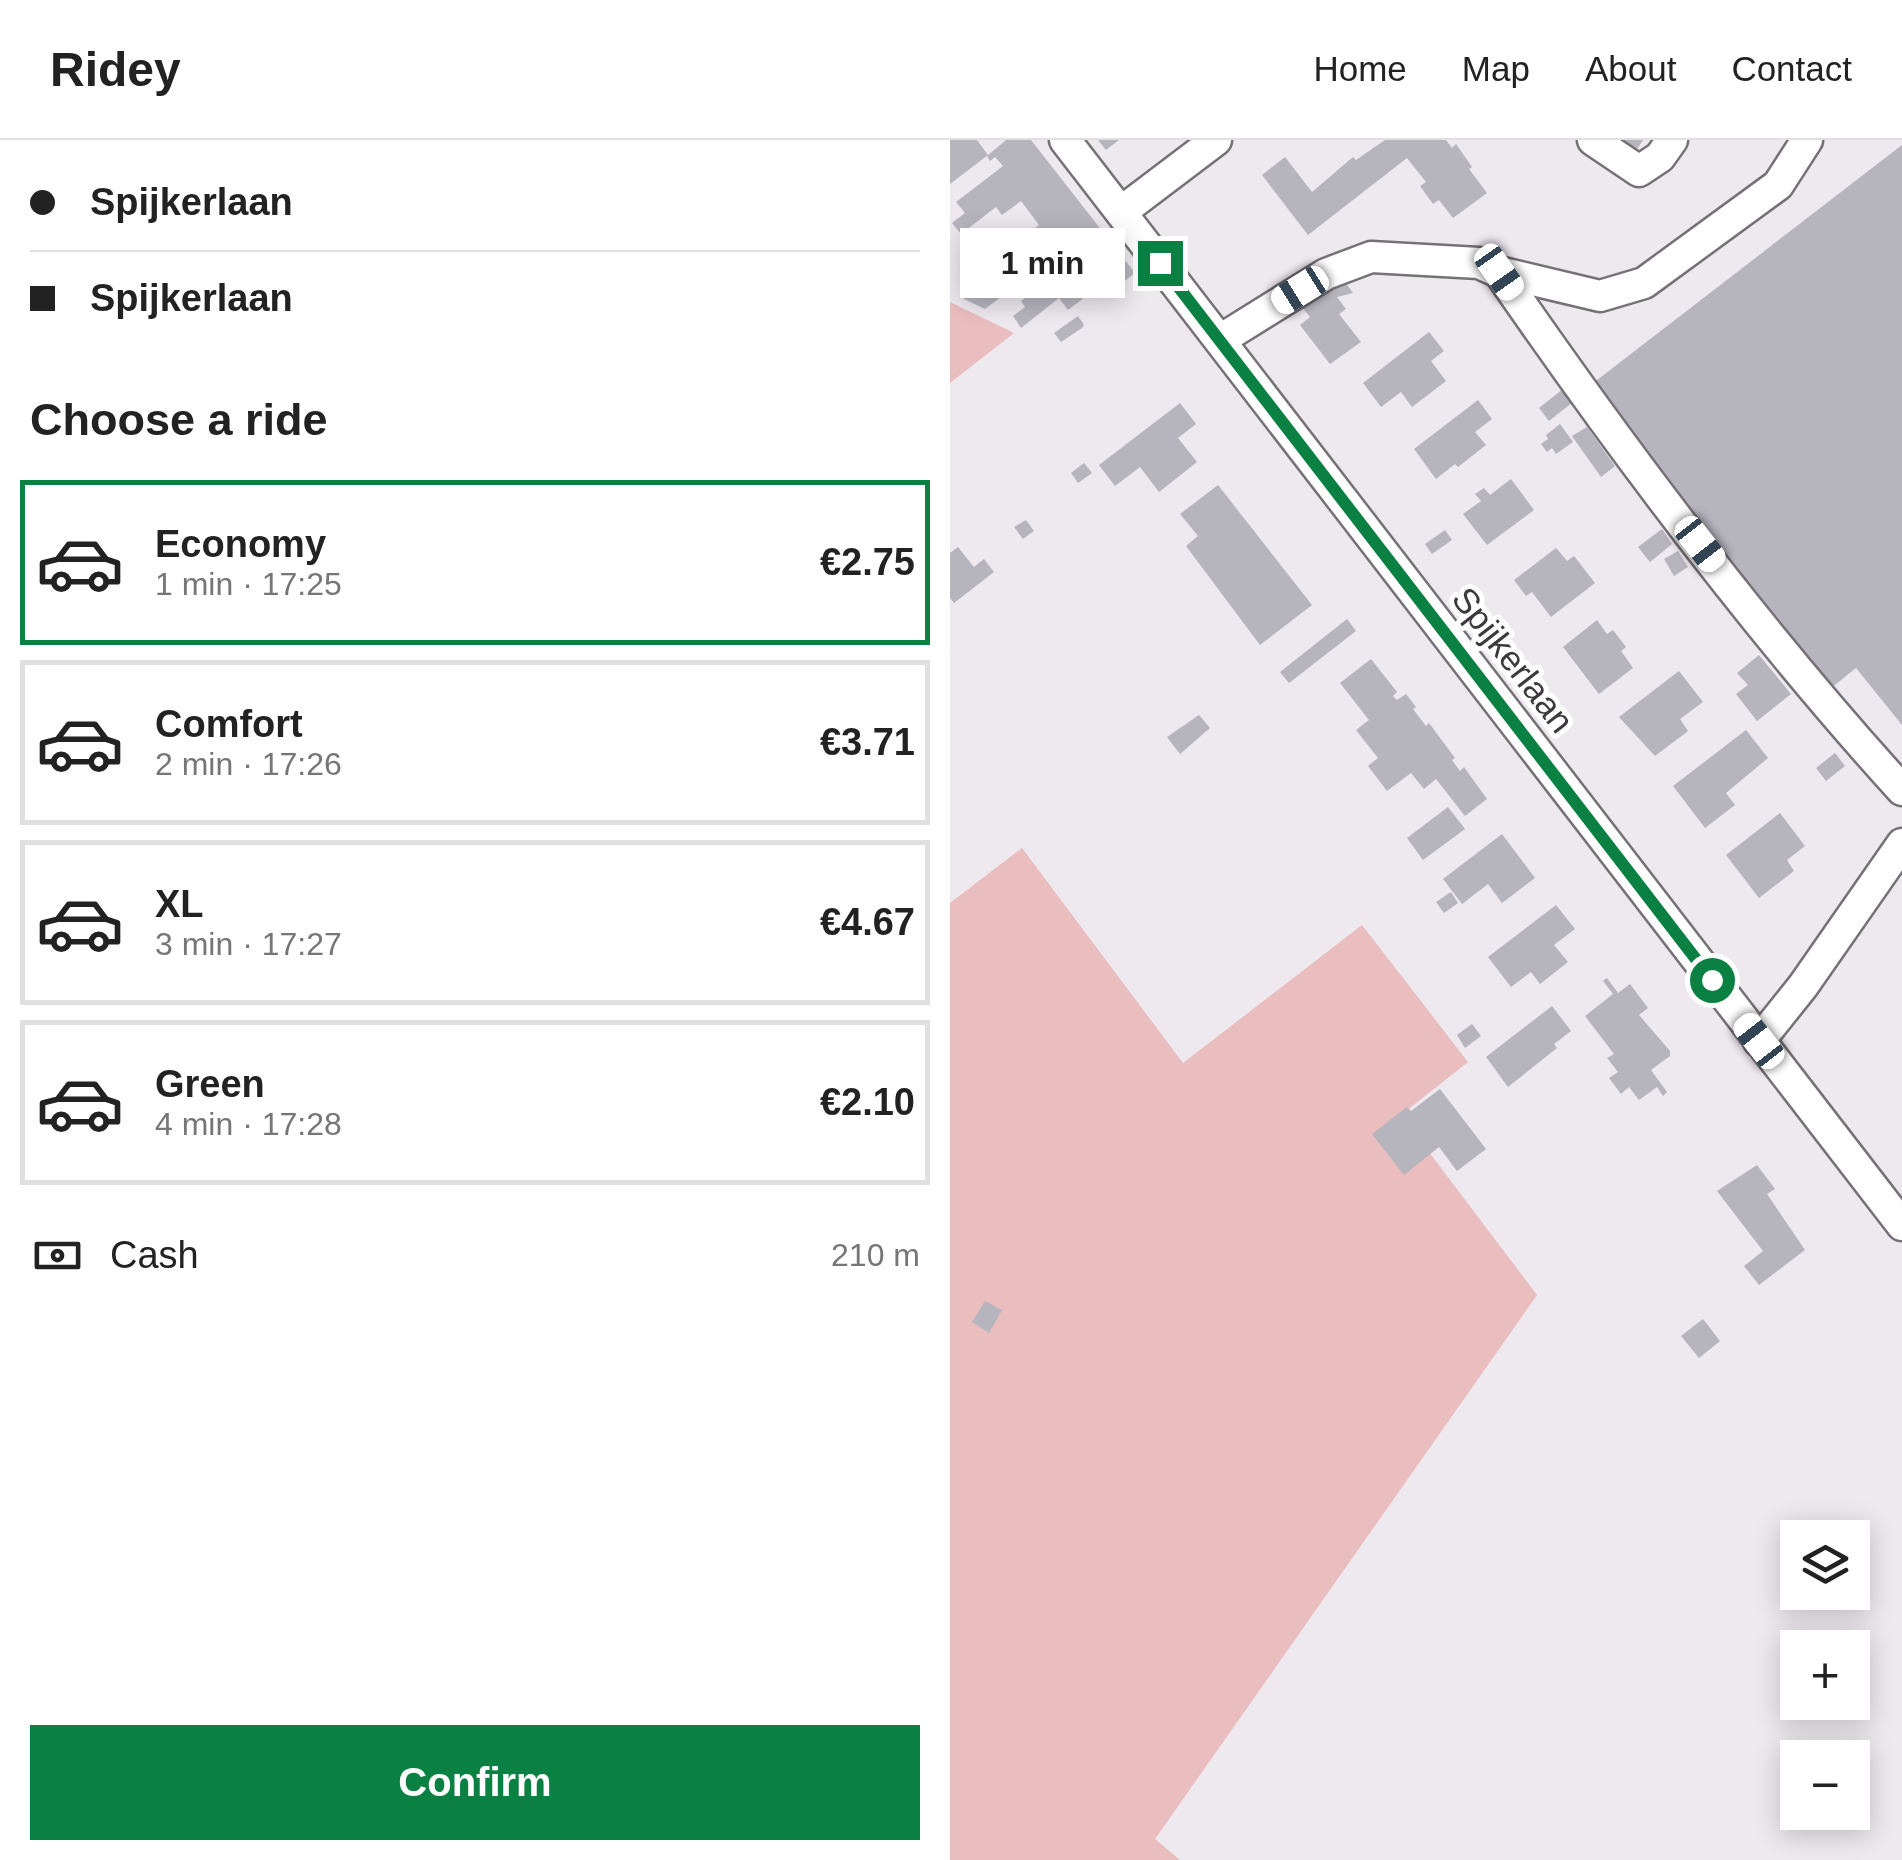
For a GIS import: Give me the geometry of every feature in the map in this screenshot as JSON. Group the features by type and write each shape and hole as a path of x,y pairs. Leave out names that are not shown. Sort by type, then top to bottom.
{"street":[{"name":"Spijkerlaan","path":"1065,140 1902,1226"},
{"path":"1121,212 1216,140"},
{"path":"1593,140 1639,171 1660,157 1672,140"},
{"path":"1220,340 1326,274 1371,257 1479,263 1499,272 1600,296 1644,282 1778,185 1807,140"},
{"path":"1499,272 1580,390 1819,699 1902,790"},
{"path":"1759,1041 1804,986 1902,844"}],"shaded area":[{"path":"950,302 1014,333 950,383"},
{"path":"1022,848 1183,1063 1362,925 1468,1062 1401,1115 1537,1295 1155,1839 1180,1860 950,1860 950,903"}],"building":[{"path":"950,140 977,140 988,155 950,184"},
{"path":"1006,140 1031,140 1135,273 1104,297 1097,288 1068,310 1059,298 1021,328 1013,316 1025,307 1021,301 1071,262 1063,252 1068,248 1051,228 1026,247 1034,257 1006,278 993,260 1039,225 1021,201 1002,215 996,207 961,234 952,223 965,213 956,202 1003,166 995,157 990,161 987,156"},
{"path":"1098,140 1119,140 1106,150"},
{"path":"1385,140 1446,140 1452,148 1456,144 1487,193 1453,218 1439,200 1433,204 1420,186 1426,182 1407,158 1308,235 1262,175 1285,157 1312,192 1353,157 1356,160"},
{"path":"1607,140 1643,140 1632,157"},
{"path":"1902,145 1902,725 1856,668 1825,693 1588,387"},
{"path":"998,270 1013,288 985,309 962,297"},
{"path":"1345,282 1353,293 1337,297 1346,309 1339,314 1361,342 1330,364 1300,325 1310,317 1302,307 1329,287"},
{"path":"1078,316 1084,325 1061,342 1054,333"},
{"path":"1429,332 1444,351 1431,361 1446,381 1412,407 1401,392 1381,407 1363,383"},
{"path":"1563,389 1573,402 1549,421 1539,408"},
{"path":"1478,400 1492,419 1475,432 1486,445 1436,479 1414,449"},
{"path":"1180,403 1196,424 1178,438 1197,462 1159,492 1140,467 1115,486 1099,465"},
{"path":"1560,424 1573,442 1556,454 1552,448 1547,452 1541,444"},
{"path":"1587,427 1615,466 1601,477 1572,436"},
{"path":"1084,463 1092,473 1078,483 1071,473"},
{"path":"1511,479 1534,510 1487,545 1463,514 1481,501 1475,494 1484,488 1490,495"},
{"path":"1218,485 1312,605 1260,645 1186,546 1198,536 1180,514"},
{"path":"1026,520 1034,531 1023,539 1014,527"},
{"path":"1662,529 1672,544 1650,562 1638,547"},
{"path":"1445,530 1452,540 1432,554 1425,544"},
{"path":"958,547 974,567 984,559 994,572 954,603 950,598 950,553"},
{"path":"1556,548 1567,561 1574,556 1595,583 1551,617 1532,592 1526,596 1514,580"},
{"path":"1678,551 1688,567 1674,576 1664,559"},
{"path":"1347,619 1356,631 1289,683 1280,672"},
{"path":"1597,620 1607,634 1613,630 1626,647 1621,651 1633,668 1599,694 1563,647"},
{"path":"1759,655 1791,694 1757,721 1736,694 1748,685 1737,673"},
{"path":"1371,659 1397,692 1393,696 1397,700 1406,694 1426,726 1429,723 1455,758 1452,760 1460,771 1464,767 1487,799 1465,816 1436,779 1424,789 1411,773 1387,791 1368,766 1378,758 1356,730 1369,720 1340,683"},
{"path":"1679,671 1703,702 1680,719 1688,731 1655,756 1619,717"},
{"path":"1199,715 1210,728 1180,754 1167,737"},
{"path":"1746,730 1768,758 1726,793 1735,805 1705,828 1673,786"},
{"path":"1835,753 1845,766 1826,781 1816,768"},
{"path":"1448,807 1465,829 1423,860 1407,838"},
{"path":"1780,813 1805,846 1787,860 1794,871 1759,898 1726,855"},
{"path":"1502,834 1535,878 1502,903 1488,884 1462,904 1443,879"},
{"path":"1451,892 1458,903 1444,913 1436,902"},
{"path":"1556,905 1575,929 1554,945 1568,962 1540,984 1531,972 1511,987 1488,957"},
{"path":"1607,978 1618,993 1630,984 1648,1008 1639,1015 1670,1051 1670,1056 1651,1070 1667,1092 1663,1096 1657,1087 1639,1100 1629,1087 1621,1094 1609,1078 1618,1072 1607,1058 1614,1054 1585,1016 1613,994 1603,981"},
{"path":"1552,1006 1571,1031 1554,1044 1557,1048 1508,1087 1486,1057"},
{"path":"1472,1024 1481,1036 1465,1048 1457,1035"},
{"path":"1440,1089 1486,1149 1457,1171 1439,1147 1404,1175 1372,1134 1407,1107 1411,1111"},
{"path":"1757,1165 1775,1189 1767,1194 1805,1250 1759,1285 1744,1266 1763,1251 1717,1191"},
{"path":"985,1301 1002,1310 989,1333 972,1322"},
{"path":"1703,1319 1720,1341 1699,1358 1681,1336"}],"route":[{"path":"1160,263 1712,980"}]}
